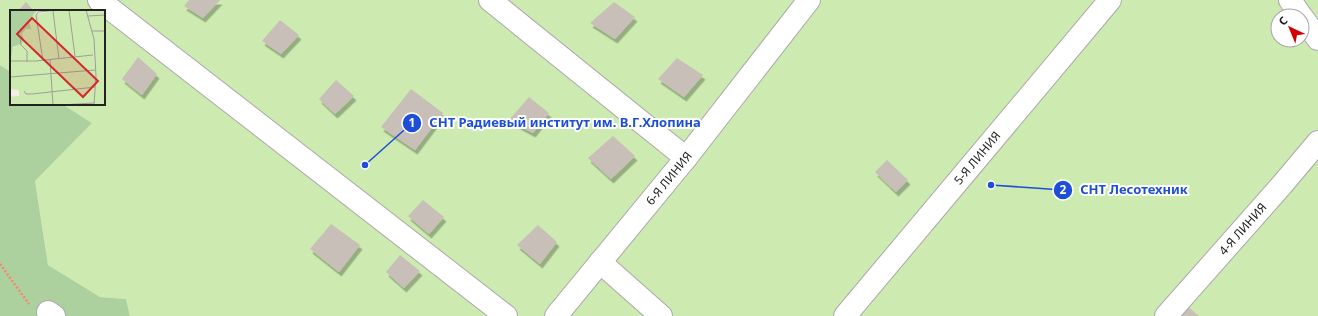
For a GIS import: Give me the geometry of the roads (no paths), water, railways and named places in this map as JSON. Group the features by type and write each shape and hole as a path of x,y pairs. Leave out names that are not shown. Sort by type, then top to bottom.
{"street":[{"path":"99,0 506,316"},
{"path":"490,0 686,158"},
{"name":"6-Я ЛИНИЯ","path":"556,316 686,158 809,0"},
{"name":"5-Я ЛИНИЯ","path":"845,316 1110,0"},
{"path":"1310,28 1318,39"},
{"name":"4-Я ЛИНИЯ","path":"1166,316 1318,142"},
{"path":"600,262 661,316"}],"place":[{"name":"СНТ Радиевый институт им. В.Г.Хлопина","path":"365,165"},
{"name":"СНТ Лесотехник","path":"991,185"}]}
